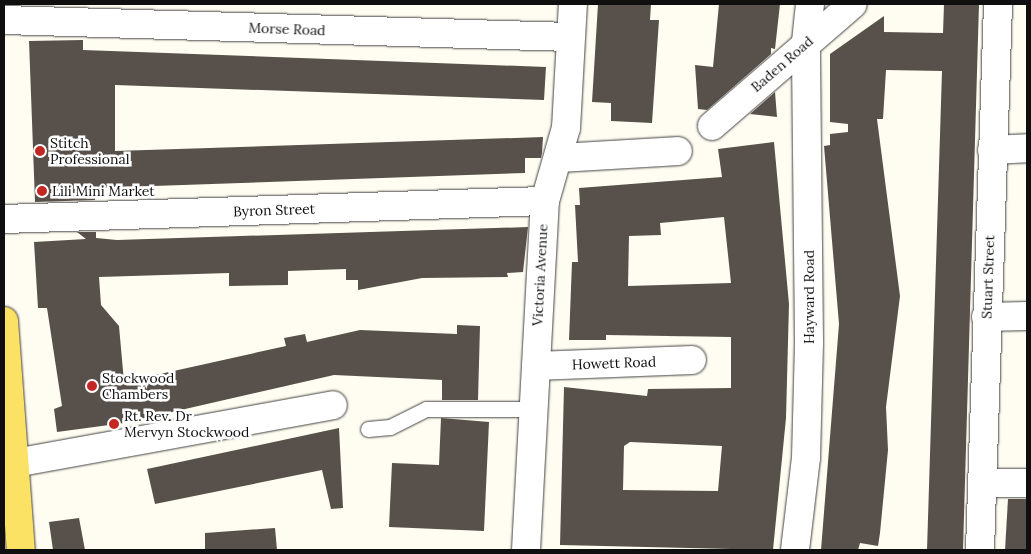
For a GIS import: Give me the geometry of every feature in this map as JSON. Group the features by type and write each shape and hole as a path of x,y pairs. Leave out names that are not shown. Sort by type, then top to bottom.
{"main road":[{"path":"4,322 21,550"}],"street":[{"name":"Victoria Avenue","path":"526,550 545,201 547,183 561,158 572,4"},
{"name":"Hayward Road","path":"796,550 806,458 810,342 806,42 810,4"},
{"name":"Baden Road","path":"712,126 806,42 853,4"},
{"name":"Stuart Street","path":"980,550 986,317 998,4"},
{"name":"Morse Road","path":"4,20 570,37"},
{"path":"992,150 1027,148"},
{"path":"561,158 678,151"},
{"name":"Byron Street","path":"4,218 545,201"},
{"path":"986,317 1027,316"},
{"name":"Howett Road","path":"536,366 692,360"},
{"path":"15,463 333,405"},
{"path":"983,483 1027,483"}],"lane":[{"path":"368,429 390,427 426,409 535,409"}],"building":[{"path":"598,4 651,4 650,20 659,20 652,123 611,121 611,103 592,102"},
{"path":"719,4 780,4 775,49 771,48 771,54 707,110 698,109 695,65 713,67"},
{"path":"944,4 979,4 963,550 927,550 942,71 886,70 883,119 877,119 900,296 886,407 888,450 880,533 878,546 860,543 858,550 821,550 839,324 824,146 830,145 830,134 848,132 848,124 830,122 830,54 884,16 884,32 943,33"},
{"path":"83,40 83,50 546,67 544,100 115,85 115,151 543,137 541,158 525,158 525,173 95,188 95,200 35,202 29,41"},
{"path":"775,92 777,117 750,114"},
{"path":"774,142 789,304 786,418 773,550 560,545 564,387 647,396 648,389 731,388 731,337 606,335 606,340 569,340 572,262 578,262 575,205 580,205 579,188 722,177 718,149","holes":["724,217 731,283 628,286 629,236 661,235 660,223","630,442 722,446 718,491 623,490 624,446"]},
{"path":"528,227 523,272 507,273 508,277 422,278 358,290 358,280 346,280 346,269 288,271 288,285 229,286 229,273 99,277 101,305 119,326 124,382 286,346 284,338 305,334 307,342 360,330 457,334 457,325 480,326 478,400 442,400 442,380 334,375 124,423 57,432 54,409 62,406 47,308 38,308 34,242 86,239 77,232 96,232 96,238 117,240"},
{"path":"441,418 489,422 484,531 389,527 392,463 439,465"},
{"path":"339,428 343,508 331,509 322,470 155,504 147,469"},
{"path":"1008,499 1027,499 1027,550 1005,550"},
{"path":"79,518 85,550 53,550 49,522"},
{"path":"275,528 277,550 205,550 205,533"}],"place":[{"name":"Stitch Professional","path":"40,151"},
{"name":"Lili Mini Market","path":"42,191"},
{"name":"Stockwood Chambers","path":"92,386"},
{"name":"Rt. Rev. Dr Mervyn Stockwood","path":"114,424"}]}
